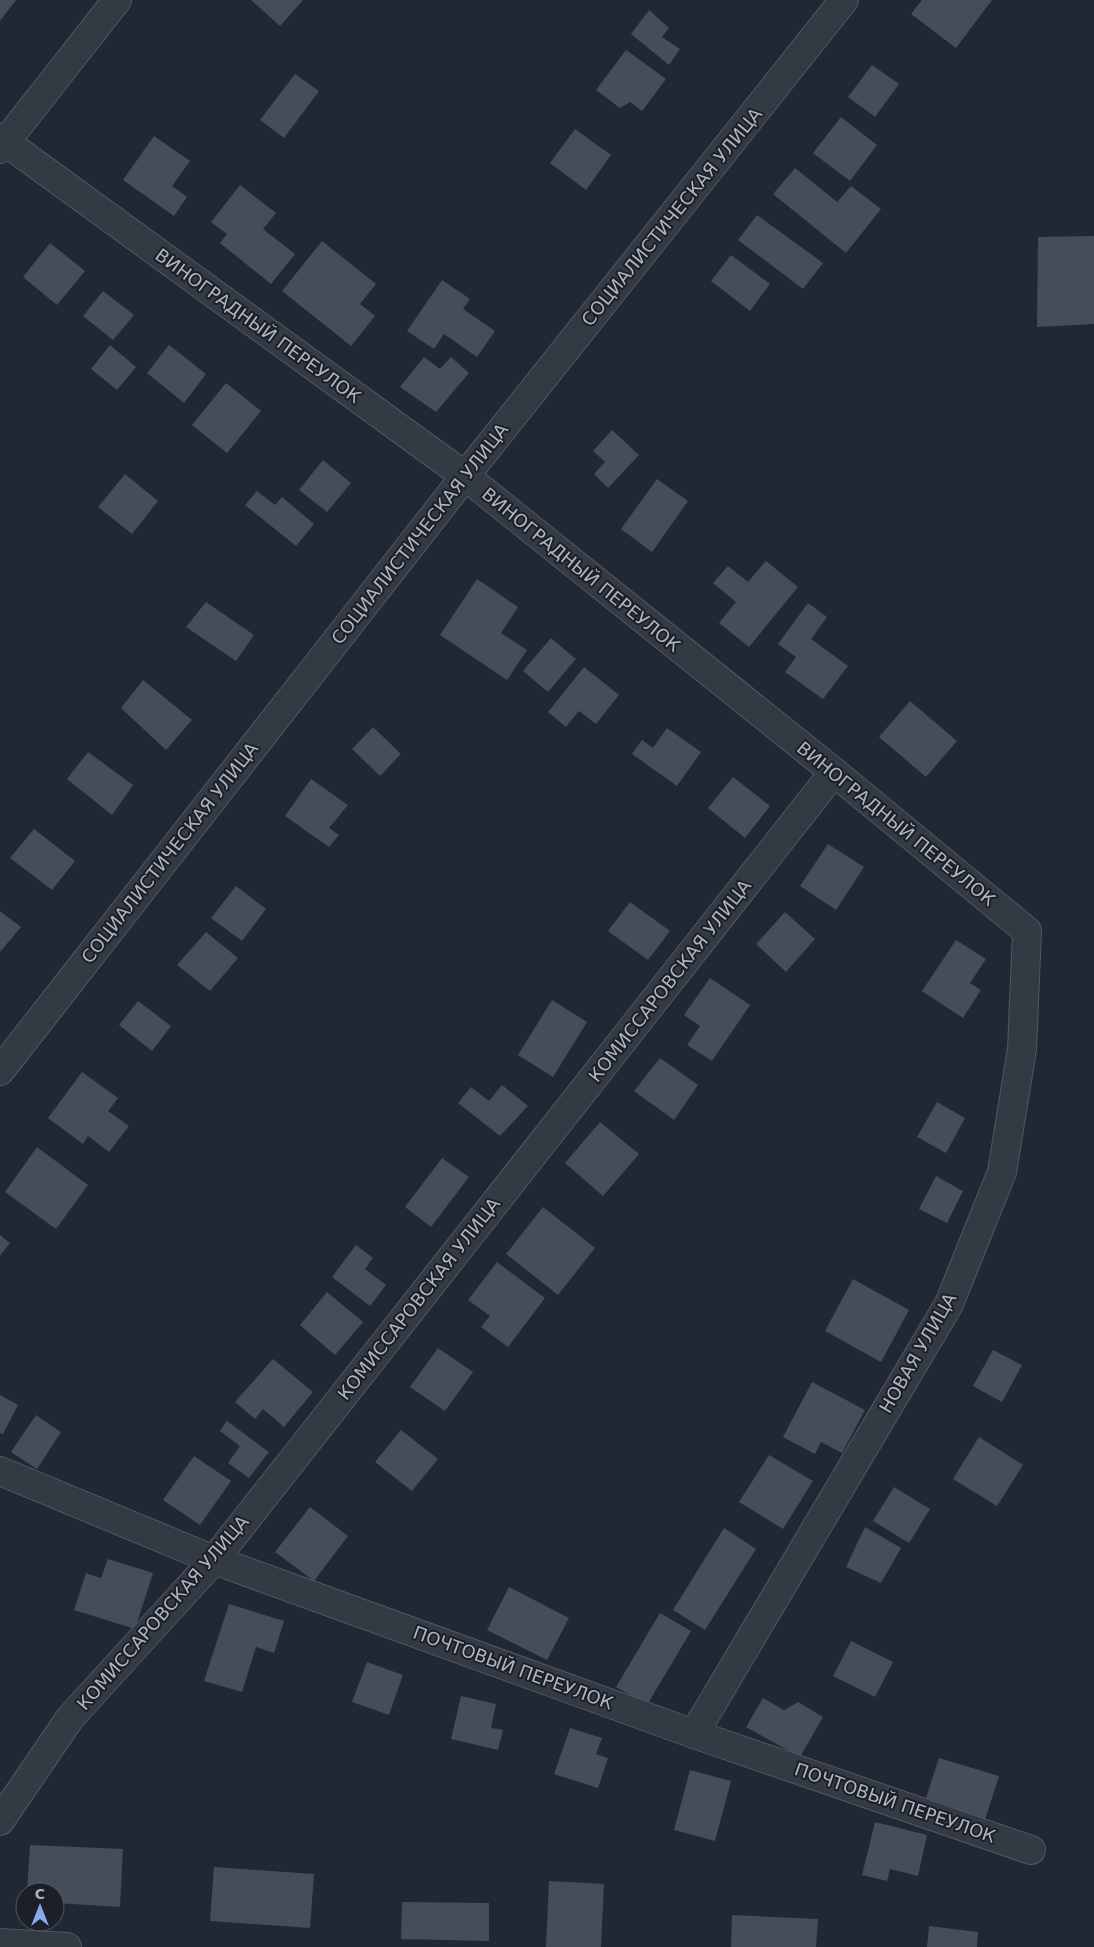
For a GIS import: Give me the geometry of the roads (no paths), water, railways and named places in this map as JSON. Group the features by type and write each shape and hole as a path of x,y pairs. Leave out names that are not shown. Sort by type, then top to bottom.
{"street":[{"path":"2,143 118,0"},
{"name":"СОЦИАЛИСТИЧЕСКАЯ УЛИЦА","path":"0,1071 465,476 844,0"},
{"name":"ВИНОГРАДНЫЙ ПЕРЕУЛОК","path":"2,143 465,476 834,772 1027,931"},
{"name":"КОМИССАРОВСКАЯ УЛИЦА","path":"0,1821 70,1718 214,1560 834,772"},
{"name":"НОВАЯ УЛИЦА","path":"694,1734 949,1304 1002,1172 1022,1049 1027,931"},
{"name":"ПОЧТОВЫЙ ПЕРЕУЛОК","path":"0,1471 214,1560 694,1734 1032,1850"},
{"path":"0,1943 67,1947"}]}
